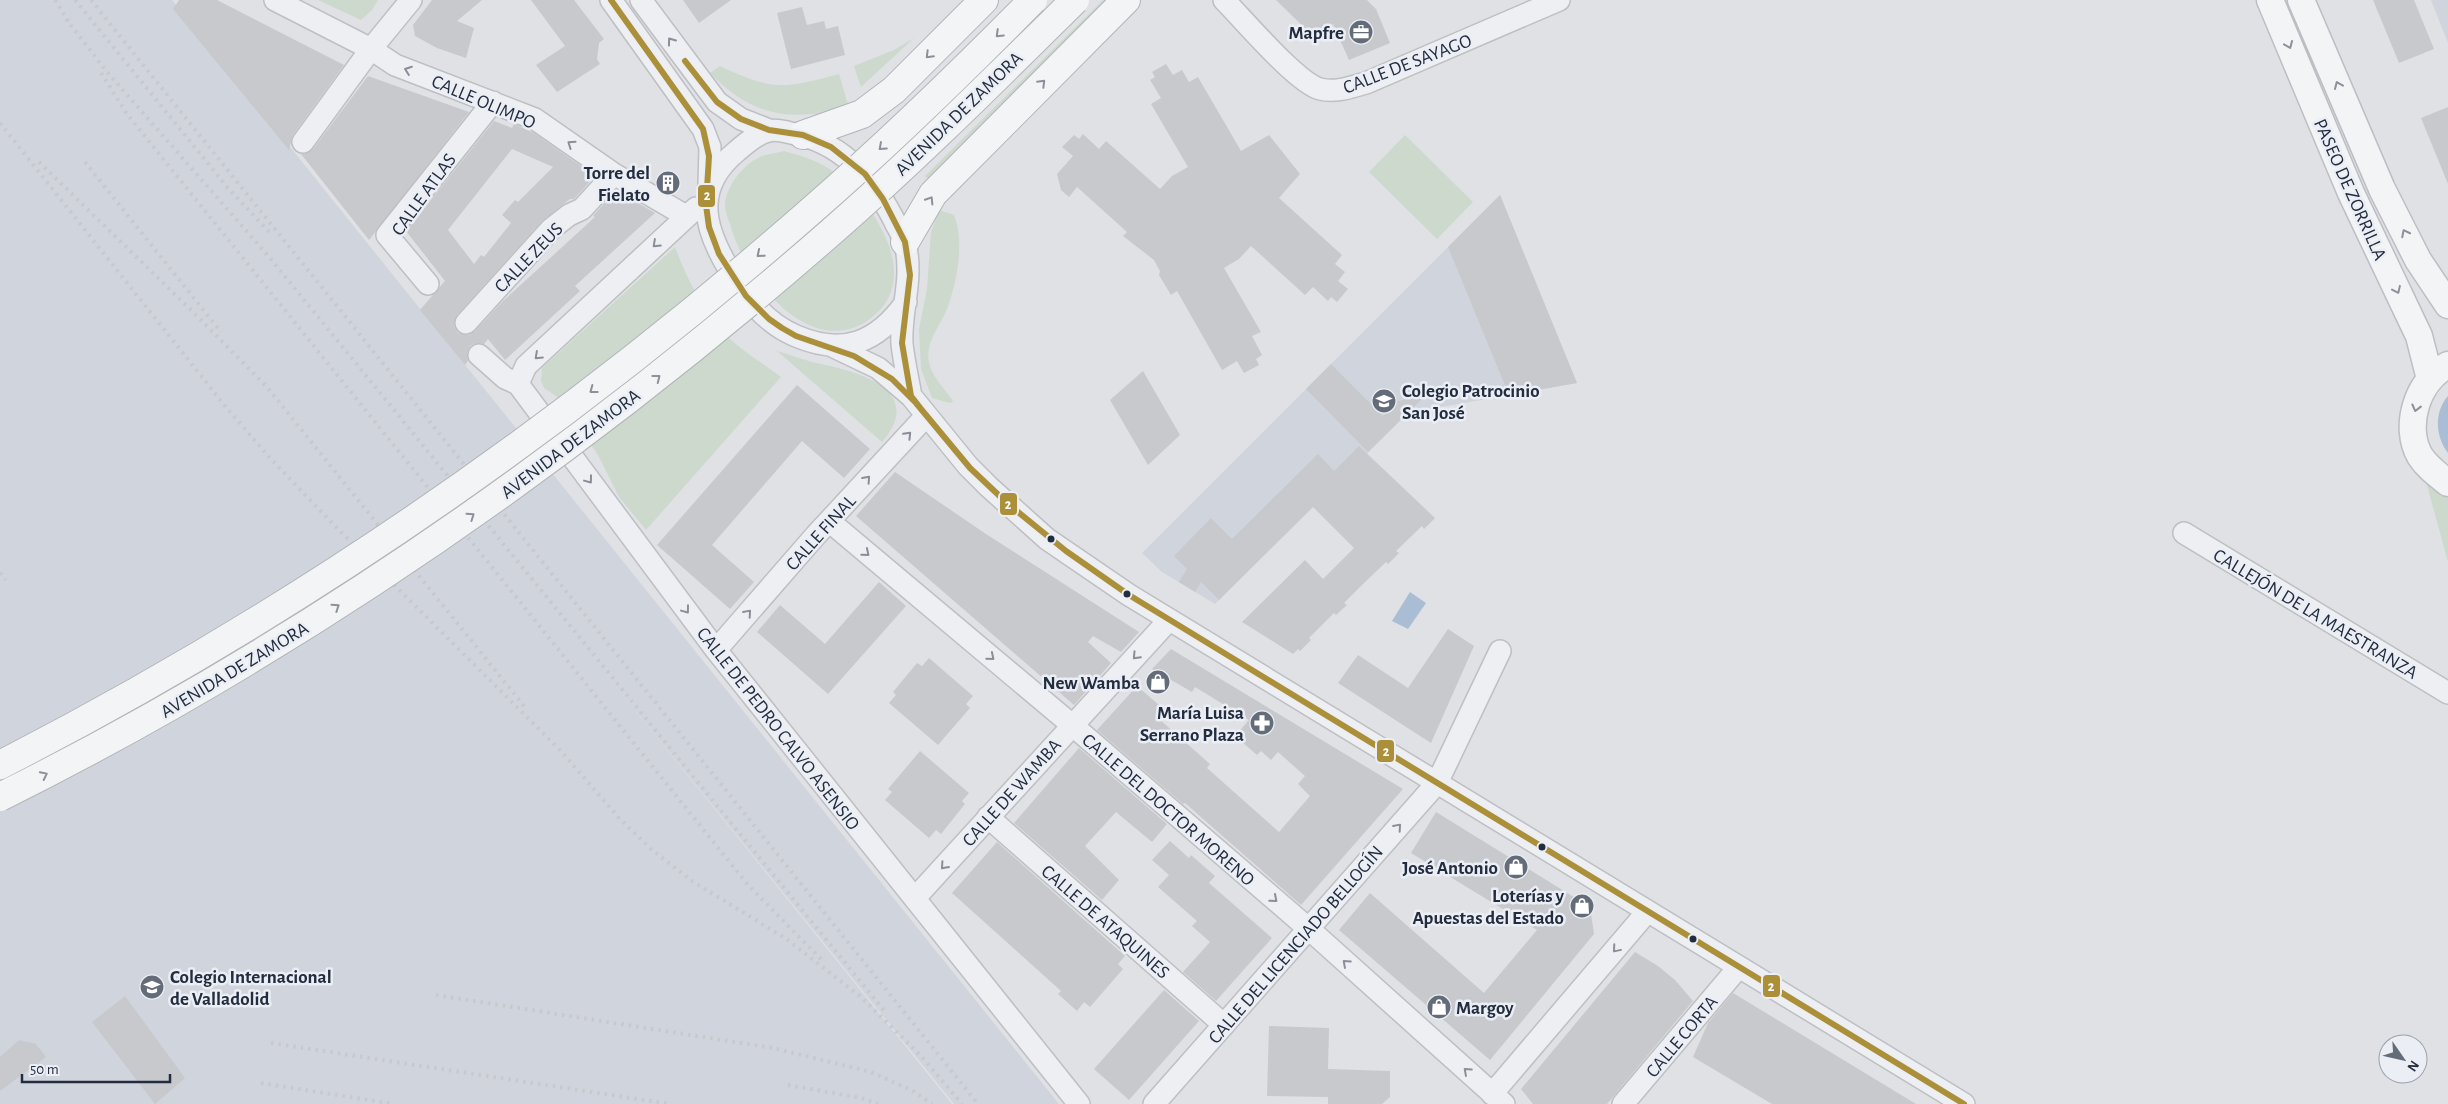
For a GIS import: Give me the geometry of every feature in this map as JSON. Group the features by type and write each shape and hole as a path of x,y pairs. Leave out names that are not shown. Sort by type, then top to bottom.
{"highway":[{"path":"802,135 862,114 894,90 984,0"},
{"name":"AVENIDA DE ZAMORA","path":"0,765 100,713 309,589 413,520 524,442 667,333 812,210 910,122 1033,0"},
{"name":"AVENIDA DE ZAMORA","path":"0,797 99,748 317,619 535,472 686,355 832,232 928,143 1075,0"},
{"path":"905,242 933,194 1126,0"}],"main road":[{"name":"PASEO DE ZORRILLA","path":"2270,0 2351,192 2419,336 2439,372 2420,394 2414,410 2414,442 2420,455 2431,470 2448,482"},
{"name":"PASEO DE ZORRILLA","path":"2301,0 2382,189 2418,260 2448,305"}],"street":[{"name":"CALLE OLIMPO","path":"275,0 371,49 395,65 535,119 614,174 686,216"},
{"path":"304,142 371,49 410,0"},
{"path":"612,0 703,128 710,147 707,192 710,226 718,252 746,297 777,326 794,336 832,346 878,368 911,396 979,477 1047,538 1170,620 1738,968 1964,1104"},
{"path":"641,0 717,102 742,119 769,130 802,135 831,147 865,174 883,199 905,242 910,276 902,343 911,396"},
{"name":"CALLE DE SAYAGO","path":"1224,0 1299,77 1319,89 1338,91 1366,83 1559,0"},
{"name":"CALLE ATLAS","path":"428,284 387,236 493,102"},
{"path":"518,384 526,366 686,216 707,192 732,155 750,141 769,130"},
{"name":"CALLE ZEUS","path":"466,322 551,229 568,215 582,209 614,174"},
{"path":"832,346 857,344 873,336 892,321 906,302"},
{"name":"CALLE DE PEDRO CALVO ASENSIO","path":"479,355 505,378 518,384 716,650 1079,1104"},
{"name":"CALLE FINAL","path":"716,650 926,416"},
{"name":"CALLE DEL DOCTOR MORENO","path":"829,522 1072,725 1309,929 1498,1099"},
{"name":"CALLEJÓN DE LA MAESTRANZA","path":"2184,534 2448,693"},
{"name":"CALLE DE WAMBA","path":"915,898 1170,620"},
{"name":"CALLE DEL LICENCIADO BELLOGÍN","path":"1154,1104 1437,783 1500,651"},
{"name":"CALLE DE ATAQUINES","path":"988,817 1224,1025"},
{"path":"1498,1099 1647,912"},
{"name":"CALLE CORTA","path":"1622,1104 1738,968"}],"shaded area":[{"path":"0,0 172,0 1059,1104 954,1104 582,644 952,1104 0,1104"},
{"path":"318,0 378,0 372,10 361,20"},
{"path":"1103,0 1117,0 934,184 925,176"},
{"path":"2431,0 2448,0 2448,43"},
{"path":"914,38 861,87 854,66 894,50"},
{"path":"720,66 753,80 778,85 804,83 839,74 849,108 791,115 758,107 726,88 710,73"},
{"path":"1405,135 1473,202 1437,239 1369,172"},
{"path":"784,151 817,162 835,173 866,204 879,224 888,244 894,265 893,286 884,305 867,321 844,330 822,329 801,321 781,306 763,287 748,266 737,244 725,208 728,191 742,170 755,159"},
{"name":"Colegio Patrocinio San José","path":"1500,195 1577,383 1408,413 1215,604 1162,572 1142,553"},
{"path":"939,210 954,215 959,237 959,249 957,275 951,298 930,343 928,358 934,375 953,401 950,403 932,398 921,369 919,329 927,289 931,232"},
{"path":"675,247 686,274 708,313 737,345 781,377 646,530 619,497 598,455 556,396 544,388 541,381 542,368"},
{"path":"777,351 853,372 883,387 892,397 897,409 894,424 882,442"},
{"path":"2425,478 2448,494 2448,562"}],"water":[{"path":"2448,396 2448,453 2439,432 2438,417 2443,402"},
{"path":"1410,592 1426,603 1408,629 1392,621"}],"building":[{"path":"179,0 217,0 344,65 293,135 289,150 173,9"},
{"path":"432,0 482,0 457,21 474,28 466,58 437,48 415,36 413,25"},
{"path":"531,0 574,0 604,39 599,43 597,59 600,64 557,92 536,65 565,46"},
{"path":"683,0 731,0 699,23"},
{"name":"Mapfre","path":"1276,0 1367,0 1376,9 1390,43 1349,60 1333,24 1317,40"},
{"path":"2373,0 2414,0 2434,49 2399,63"},
{"path":"802,7 807,25 824,21 826,29 838,26 845,55 791,69 777,13"},
{"path":"1166,64 1173,75 1182,70 1189,82 1198,77 1241,151 1269,135 1300,174 1279,198 1342,255 1335,264 1345,272 1338,281 1348,289 1337,302 1331,297 1328,301 1313,287 1305,295 1251,246 1239,259 1224,268 1261,332 1252,336 1262,355 1256,359 1259,365 1244,373 1237,361 1222,370 1177,291 1171,295 1159,275 1160,271 1154,260 1123,236 1127,232 1077,187 1069,197 1061,190 1057,174 1073,156 1062,147 1074,135 1079,139 1083,134 1099,149 1106,141 1160,189 1172,176 1188,167 1151,104 1161,98 1150,80 1155,77 1152,72"},
{"path":"368,76 469,112 369,240 301,154 313,149"},
{"path":"2448,107 2448,184 2421,118"},
{"path":"494,121 512,128 514,124 534,133 595,176 574,199 570,199 542,221 457,315 454,326 458,333 469,335 502,302 595,217 593,216 616,190 655,213 575,286 580,291 505,360 488,339 484,344 476,343 470,346 467,353 468,361 465,365 420,310 445,281 406,231","holes":["512,149 553,167 518,202 515,200 502,215 511,223 484,257 481,255 474,264 448,230"]},
{"path":"1500,195 1577,383 1509,395 1448,247"},
{"path":"1331,364 1383,416 1398,401 1425,396 1368,452 1306,389"},
{"path":"1143,371 1180,435 1148,465 1110,400"},
{"path":"797,385 870,449 844,478 802,441 712,545 754,582 730,609 657,545"},
{"path":"1359,446 1435,518 1424,529 1422,526 1396,551 1399,553 1388,564 1386,562 1362,585 1344,603 1347,605 1336,615 1334,613 1309,638 1311,640 1300,651 1298,649 1293,654 1242,622 1305,560 1323,579 1354,548 1313,507 1219,600 1201,582 1195,592 1179,582 1187,569 1174,556 1211,518 1232,539 1318,454 1334,471"},
{"path":"895,472 986,534 1139,632 1121,652 1093,636 1088,642 1111,663 1074,705 856,516"},
{"path":"879,582 906,606 828,694 757,632 780,605 825,644"},
{"path":"1448,629 1474,646 1431,743 1338,683 1358,655 1408,688"},
{"path":"1171,649 1403,789 1301,905 1185,803 1183,804 1097,730 1137,686 1166,711 1159,719 1210,764 1207,768 1279,832 1310,796 1298,784 1305,776 1278,752 1271,760 1261,751 1257,755 1235,736 1249,720 1195,687 1192,692 1152,669"},
{"path":"929,658 973,696 966,704 970,708 938,745 889,703 896,695 893,692 917,663 922,666"},
{"path":"1079,748 1167,824 1152,842 1116,812 1085,846 1119,880 1102,900 1014,823"},
{"path":"920,751 969,793 962,801 965,804 941,834 936,830 929,838 885,800 892,792 888,789"},
{"path":"1436,812 1590,907 1594,934 1490,1060 1339,930 1370,893 1484,993 1537,930 1411,853"},
{"path":"1170,841 1189,858 1191,855 1215,876 1209,883 1272,938 1216,1001 1183,972 1210,942 1192,926 1197,921 1158,887 1169,875 1152,860"},
{"path":"997,842 1125,956 1118,964 1123,969 1090,1007 1084,1002 1077,1011 1058,994 1061,991 952,893"},
{"path":"1635,952 1658,966 1675,980 1693,1001 1607,1104 1533,1104 1521,1089"},
{"path":"1164,990 1199,1021 1129,1100 1094,1069"},
{"path":"1733,993 1916,1104 1772,1104 1693,1057 1708,1023"},
{"path":"125,996 185,1078 155,1104 92,1022"},
{"path":"1269,1026 1329,1028 1328,1069 1390,1071 1390,1097 1382,1104 1328,1104 1328,1097 1267,1096"},
{"path":"19,1040 36,1044 46,1057 0,1091 0,1057"}],"railway":[{"path":"55,0 70,24"},
{"path":"75,0 228,188 271,234"},
{"path":"91,0 978,1104"},
{"path":"66,19 108,73 270,258 887,1014"},
{"path":"101,73 127,114 748,885 821,959"},
{"path":"0,123 225,406 270,458 332,523 560,750 619,818 651,849 692,881 785,938 861,997 922,1057 962,1104"},
{"path":"39,162 267,387 524,706"},
{"path":"85,162 221,332"},
{"path":"0,573 6,580"},
{"path":"436,995 773,1048 871,1072 913,1091 932,1104"},
{"path":"271,1043 670,1104"},
{"path":"261,1083 394,1104"},
{"path":"788,1085 861,1098 878,1104"}],"transit line":[{"name":"2","path":"611,0 703,129 709,156 706,205 709,227 719,254 746,296 769,319 796,336 854,356 892,379 916,403 970,468 1007,503 1066,551 1129,595 1964,1104"},
{"name":"2","path":"685,61 717,102 741,119 769,130 803,135 831,147 865,174 883,199 905,242 910,275 902,343 911,396 925,414"}],"place":[{"name":"Mapfre","path":"1361,32"},
{"name":"Torre del Fielato","path":"668,183"},
{"name":"Colegio Patrocinio San José","path":"1384,401"},
{"name":"New Wamba","path":"1158,682"},
{"name":"María Luisa Serrano Plaza","path":"1262,723"},
{"name":"José Antonio","path":"1516,867"},
{"name":"Loterías y Apuestas del Estado","path":"1582,906"},
{"name":"Colegio Internacional de Valladolid","path":"152,987"},
{"name":"Margoy","path":"1439,1007"}]}
